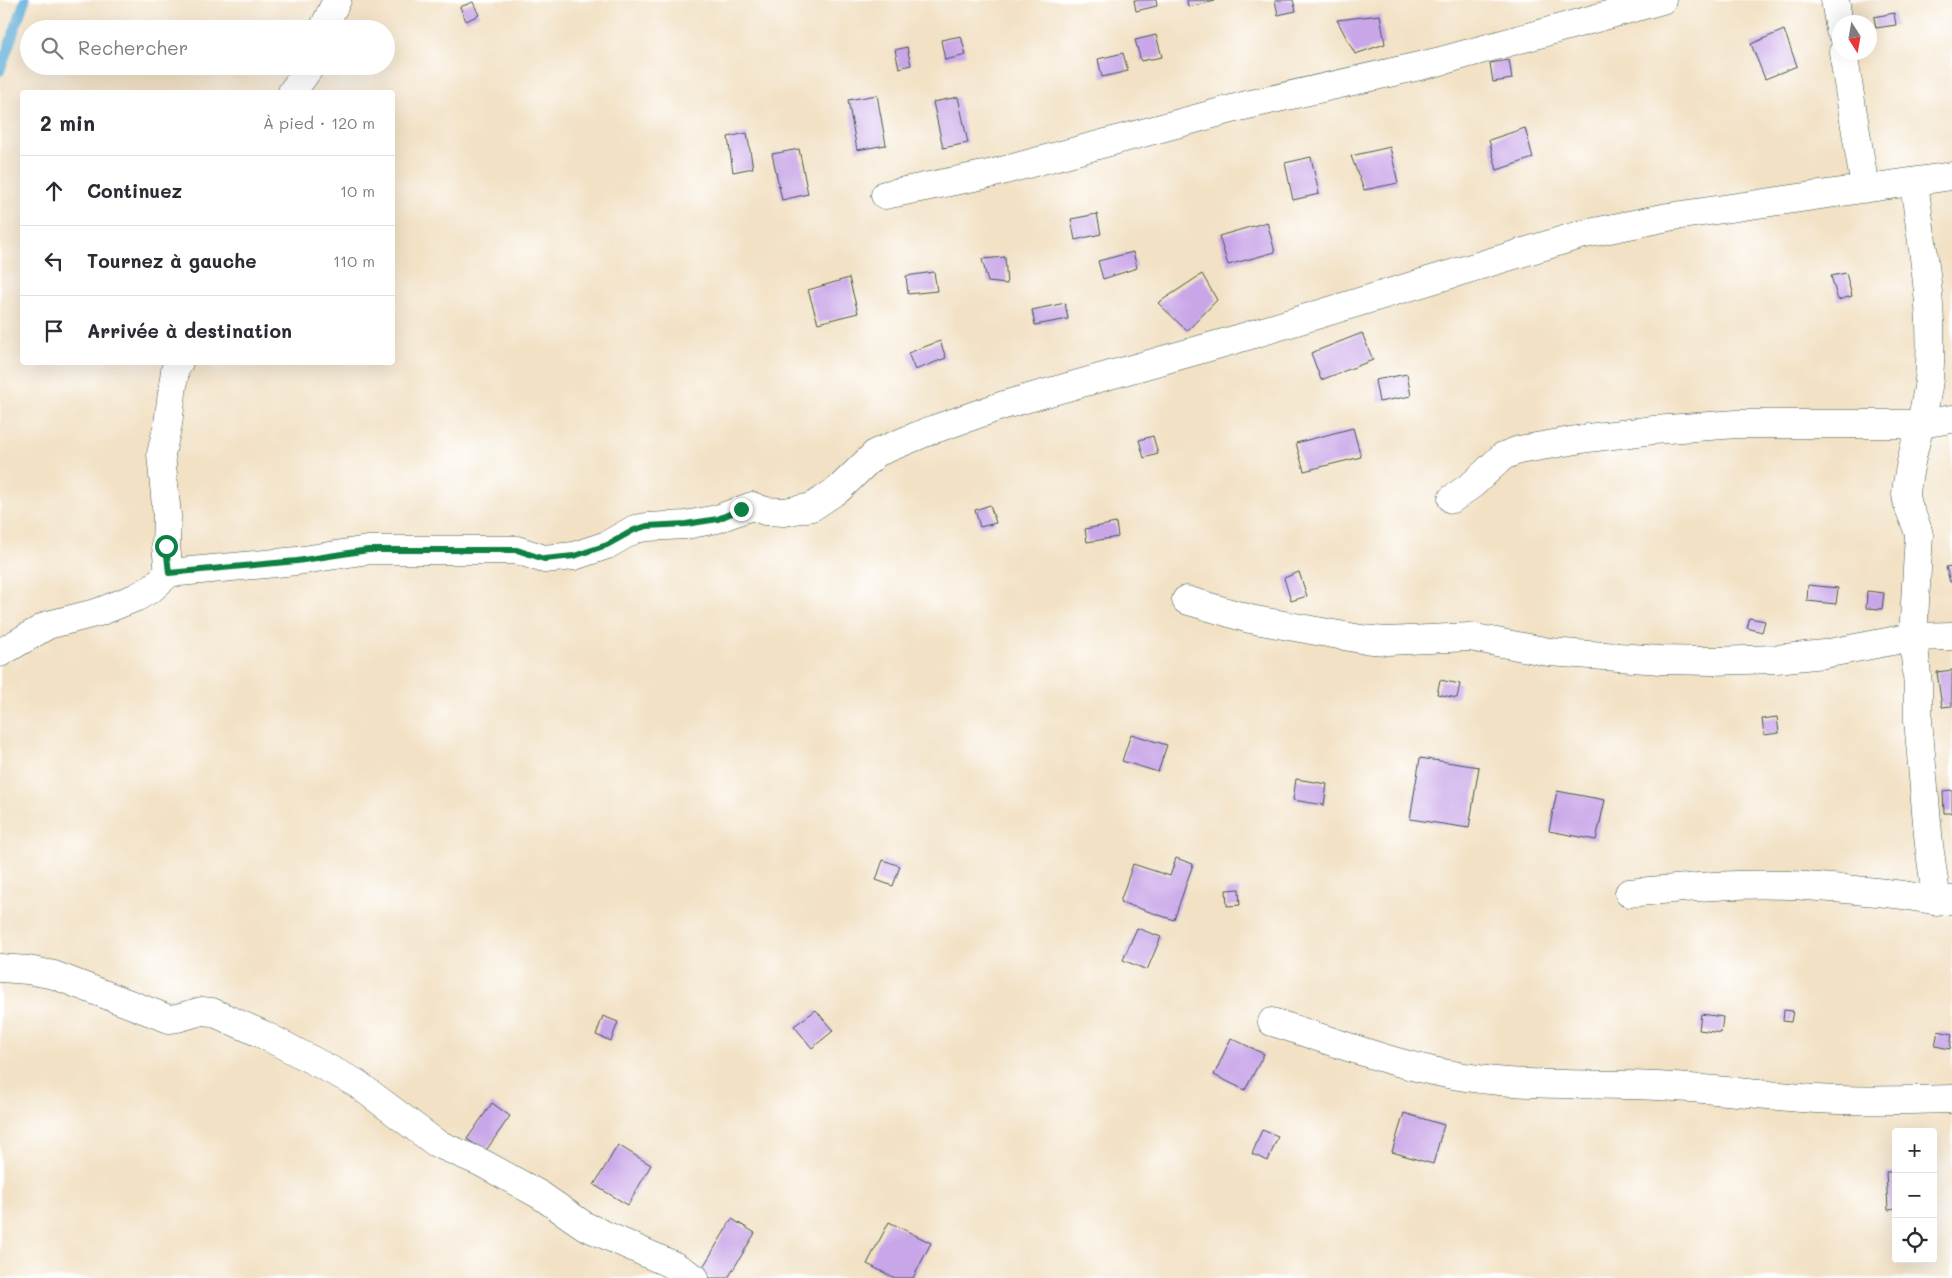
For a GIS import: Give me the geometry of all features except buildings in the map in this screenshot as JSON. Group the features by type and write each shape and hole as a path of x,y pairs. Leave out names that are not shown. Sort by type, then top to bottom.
{"street":[{"path":"328,20 337,0"},
{"path":"885,195 994,174 1244,106 1437,62 1662,0"},
{"path":"1835,0 1838,15"},
{"path":"1844,60 1865,188"},
{"path":"293,90 304,75"},
{"path":"0,653 48,624 99,612 137,597 169,573 297,561 368,550 517,550 544,559 574,556 607,545 634,530 647,526 686,524 718,519 752,506 765,512 784,512 812,506 839,489 876,453 929,430 1004,405 1227,342 1580,235 1668,217 1952,176"},
{"path":"1629,894 1714,885 1761,884 1818,886 1945,901 1929,845 1913,637 1919,535 1917,526 1907,506 1906,494 1929,379 1930,330 1928,290 1914,182"},
{"path":"169,573 166,546 167,516 161,454 168,424 175,370 178,365"},
{"path":"1452,499 1473,484 1503,456 1519,450 1588,438 1654,430 1737,424 1921,424 1952,419"},
{"path":"1186,600 1250,619 1361,639 1387,641 1470,637 1550,652 1652,659 1713,661 1776,659 1824,654 1913,637 1952,636"},
{"path":"0,968 28,970 54,975 169,1019 202,1011 212,1012 262,1034 356,1083 436,1142 482,1163 540,1196 585,1226 675,1266 695,1278"},
{"path":"1272,1022 1414,1067 1466,1077 1520,1082 1611,1083 1710,1088 1802,1098 1952,1099"}],"waterway":[{"path":"0,71 25,0"}],"route":[{"path":"166,546 169,573 297,561 368,550 517,550 544,559 574,556 607,545 634,530 647,526 686,524 718,519 741,509"}]}
